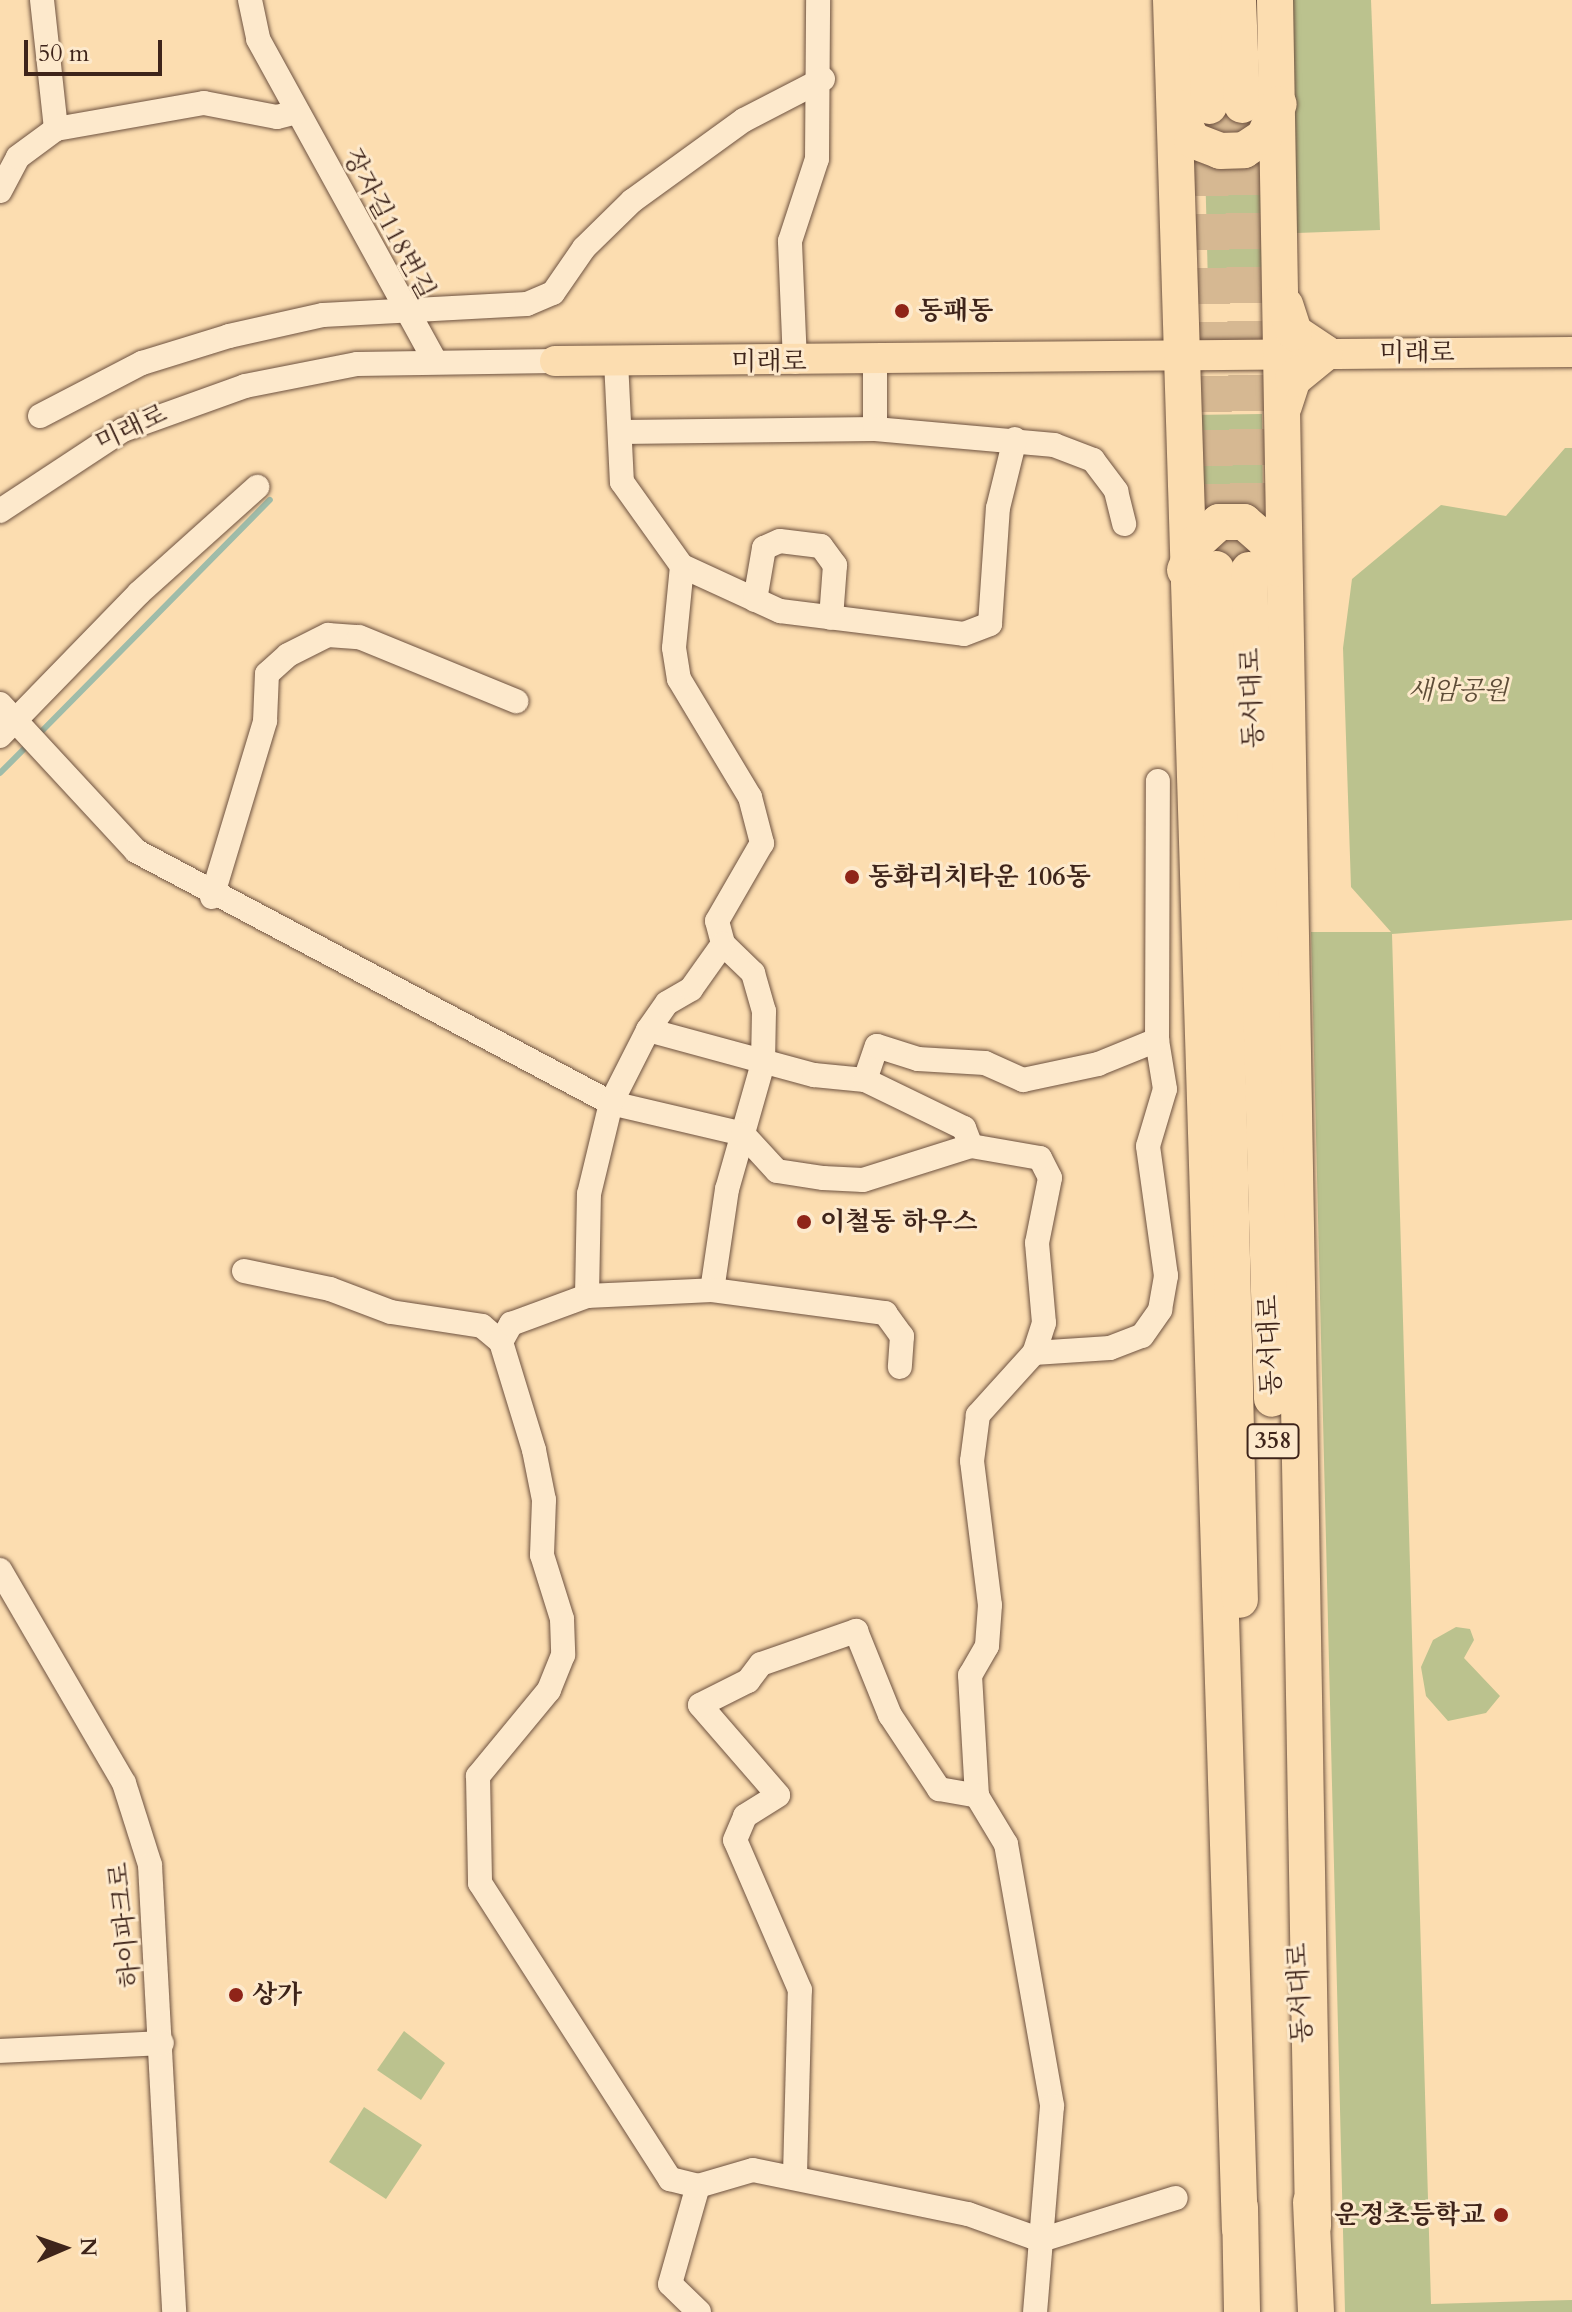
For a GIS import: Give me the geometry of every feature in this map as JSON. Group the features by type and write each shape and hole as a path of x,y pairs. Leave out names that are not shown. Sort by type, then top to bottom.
{"highway":[{"path":"1171,0 1209,106"},
{"path":"1205,0 1209,106 1183,355 1232,570 1316,2312"},
{"path":"1238,0 1209,106 1192,140 1220,151 1244,150 1264,137 1279,104"},
{"path":"1275,0 1284,298 1282,416"},
{"path":"1242,2312 1232,570 1293,379 1325,353 1294,332 1284,298"}],"main road":[{"name":"미래로","path":"555,361 795,362 1283,353 1572,352"}],"street":[{"path":"42,0 56,129"},
{"name":"장자길118번길","path":"250,0 258,39 402,309 435,361"},
{"path":"795,362 790,241 817,159 823,79 818,0"},
{"path":"40,416 142,363 229,336 323,315 527,304 553,293 584,248 632,201 744,120 823,79"},
{"path":"0,191 18,157 56,129 204,103 277,117 297,112"},
{"name":"미래로","path":"0,511 85,449 205,397 304,372 435,361 555,361"},
{"path":"616,361 622,482 682,566 755,600 831,618 964,634 990,624 998,508 1015,439"},
{"path":"875,361 875,429"},
{"path":"621,432 875,429 1015,439 1093,460 1116,491 1124,524"},
{"path":"257,487 10,723 43,752 136,851 212,897 390,981 611,1103 743,1134 777,1171 863,1180 971,1146 1040,1158 1050,1178 1037,1243 1047,1301 1034,1353 978,1415 972,1461 990,1573 987,1646 970,1675 977,1796 1006,1844 1052,2106 1035,2312"},
{"path":"755,600 764,548 780,541 821,546 835,565 831,618"},
{"path":"682,566 674,648 679,679 750,797 762,843 717,921 723,944 753,973 764,1011 763,1063 743,1134 712,1290"},
{"path":"212,897 265,721 267,674 288,655 328,635 359,637 516,701"},
{"path":"1034,1353 1110,1348 1142,1336 1160,1310 1166,1276 1148,1146 1165,1089 1157,1040 1158,781"},
{"path":"587,1296 589,1194 611,1103 648,1030 667,1003 691,989 723,944"},
{"path":"648,1030 763,1063 865,1080 964,1128 971,1146"},
{"path":"865,1080 877,1046 918,1059 970,1060 1023,1080 1098,1064 1157,1040"},
{"path":"244,1271 330,1289 391,1312 482,1326 501,1342 534,1450 542,1555 562,1619 563,1655 549,1690 478,1776 480,1883 670,2179 698,2186 753,2170 795,2175 968,2214 1041,2240 1176,2198"},
{"path":"501,1342 511,1324 587,1296 712,1290 885,1313 902,1336 900,1367"},
{"name":"하이파크로","path":"0,1570 133,1805 154,1892 174,2312"},
{"path":"795,2175 800,1990 735,1840 745,1816 778,1795 700,1705 748,1681 761,1664 856,1631 890,1715 933,1781 955,1796 977,1796"},
{"path":"0,2051 162,2043"},
{"path":"698,2186 670,2284 699,2312"}],"green space":[{"path":"1289,0 1371,0 1380,230 1297,233"},
{"path":"1270,148 1270,284 1208,286 1205,162"},
{"path":"1262,414 1263,513 1245,508 1192,526 1190,415"},
{"name":"새암공원","path":"1565,448 1572,448 1572,920 1392,934 1431,2304 1572,2300 1572,2312 1345,2312 1311,932 1391,932 1351,887 1343,648 1352,579 1441,505 1506,516"},
{"path":"1456,1627 1470,1629 1474,1640 1464,1658 1500,1696 1486,1713 1448,1721 1426,1696 1421,1667 1433,1640"},
{"path":"404,2031 445,2063 421,2100 377,2070"},
{"path":"364,2107 422,2145 386,2199 329,2162"}],"waterway":[{"path":"36,737 270,500"},
{"path":"0,773 28,745"}],"tunnel":[{"path":"1242,105 1249,570"},
{"path":"1209,106 1216,569"}],"place":[{"name":"동패동","path":"902,311"},
{"name":"동화리치타운 106동","path":"852,877"},
{"name":"이철동 하우스","path":"804,1222"},
{"name":"상가","path":"236,1995"},
{"name":"운정초등학교","path":"1501,2215"}]}
